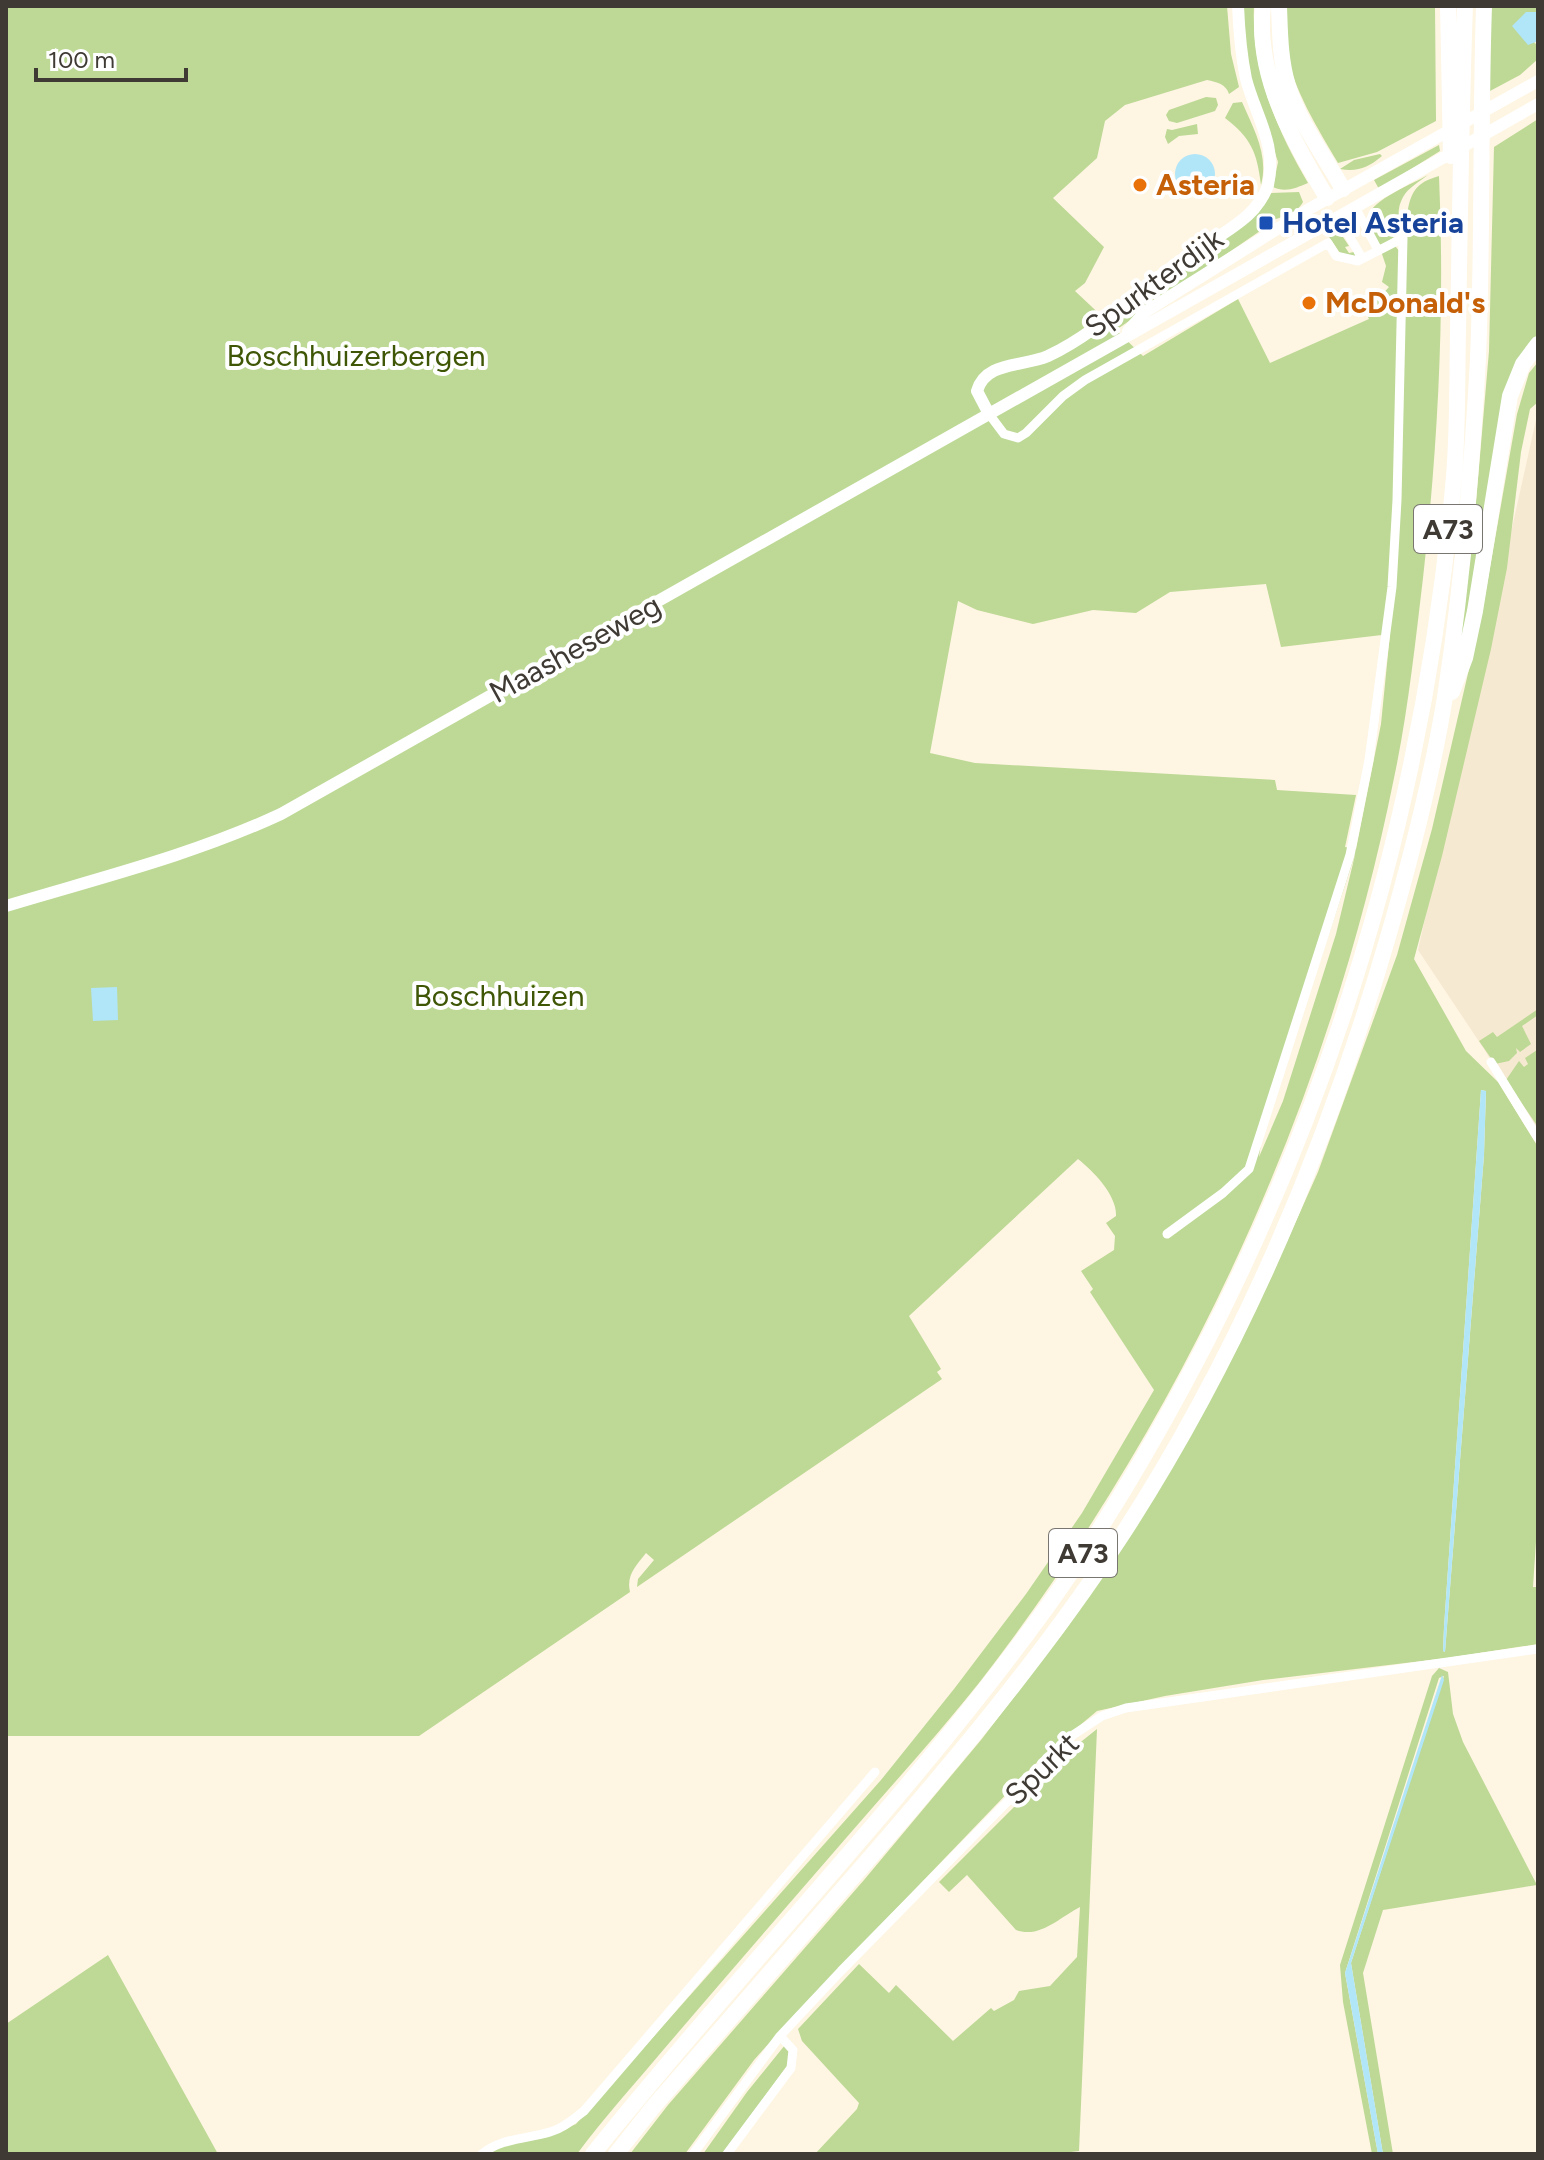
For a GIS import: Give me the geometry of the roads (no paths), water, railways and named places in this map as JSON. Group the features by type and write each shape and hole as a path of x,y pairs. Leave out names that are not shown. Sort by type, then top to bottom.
{"highway":[{"path":"1263,6 1265,53 1274,94 1291,133 1327,198"},
{"path":"1279,6 1281,47 1288,87 1300,115 1343,189"},
{"name":"A73","path":"593,2154 647,2086 964,1717 1050,1603 1108,1516 1166,1420 1240,1276 1287,1171 1328,1066 1361,964 1405,801 1428,686 1454,471 1460,207 1456,181 1456,96 1448,6"},
{"name":"A73","path":"1456,96 1465,6"},
{"name":"A73","path":"616,2154 989,1718 1065,1617 1122,1536 1183,1436 1260,1287 1304,1186 1346,1073 1404,882 1439,730 1467,512 1478,354 1484,6"},
{"name":"A73","path":"1439,730 1465,658 1475,611 1510,396 1523,364 1538,344"}],"main road":[{"name":"Spurkterdijk","path":"989,414 977,391 983,376 991,371 1037,361 1064,348 1115,313 1176,264 1250,214 1267,190 1272,163 1269,142 1246,78 1238,6"},
{"name":"Maasheseweg","path":"1120,339 1145,312 1327,198 1538,81"},
{"name":"Maasheseweg","path":"6,906 220,841 281,814 1538,104"},
{"path":"1343,189 1355,207"},
{"path":"1327,198 1338,217"}],"street":[{"path":"1355,207 1378,250"},
{"path":"1338,217 1362,258"},
{"path":"989,414 1004,434 1018,438 1085,380 1328,243 1336,256 1358,261 1403,238 1397,500 1383,663 1369,760 1350,855 1249,1169 1223,1193 1167,1234"},
{"path":"1491,1062 1538,1138"},
{"name":"Spurkt","path":"693,2154 780,2036 1073,1735 1102,1716 1126,1708 1538,1649"},
{"path":"482,2154 490,2147 549,2133 565,2126 584,2111 875,1772"},
{"path":"727,2154 791,2068 793,2050 780,2036"}],"water":[{"path":"1526,12 1538,12 1538,41 1528,45 1512,26"},
{"path":"1195,154 1209,160 1215,174 1209,188 1195,194 1181,188 1175,174 1181,160"},
{"path":"117,987 118,1020 93,1021 91,988"},
{"path":"1481,1090 1486,1091 1484,1155 1445,1652 1444,1627"},
{"path":"1442,1675 1444,1680 1351,1963 1383,2154 1378,2154 1345,1973"}],"place":[{"name":"Asteria","path":"1140,185"},
{"name":"Hotel Asteria","path":"1266,223"},
{"name":"McDonald's","path":"1309,303"}],"park label":[{"name":"Boschhuizerbergen","path":"356,356"},
{"name":"Boschhuizen","path":"499,996"}]}
